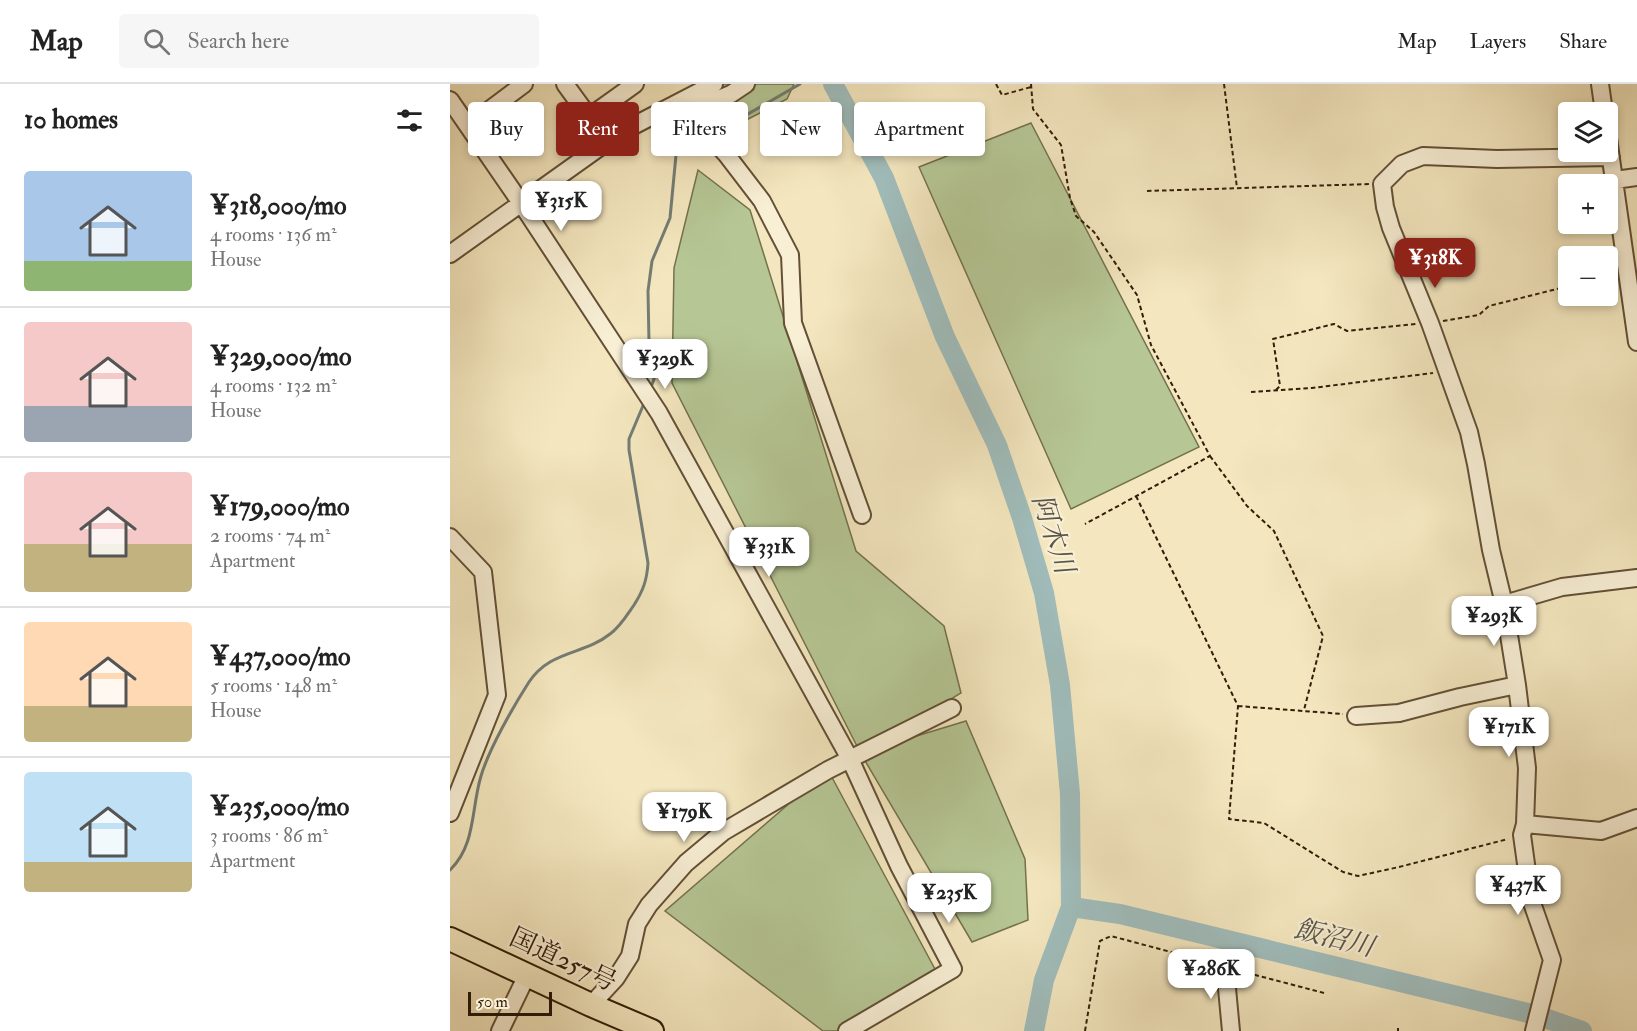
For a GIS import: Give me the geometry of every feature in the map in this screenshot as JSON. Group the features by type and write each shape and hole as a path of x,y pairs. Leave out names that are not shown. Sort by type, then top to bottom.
{"highway":[{"name":"国道257号","path":"450,939 652,1031"}],"street":[{"path":"500,102 524,84"},
{"path":"566,84 589,117 635,84"},
{"path":"712,102 731,94 746,84"},
{"path":"1600,84 1603,102"},
{"path":"679,102 708,87"},
{"path":"450,100 468,126"},
{"path":"450,254 607,142 651,118"},
{"path":"489,156 659,413 850,759 899,866 953,969 847,1031"},
{"path":"728,156 762,201 790,255 793,323 862,515"},
{"path":"1534,1031 1552,960 1531,900 1523,830 1527,768 1504,604 1491,550 1469,432 1430,323 1391,228 1382,184 1402,164 1423,156 1497,159 1558,158"},
{"path":"1618,180 1637,177"},
{"path":"1618,202 1637,342"},
{"path":"450,537 483,572 496,695 450,813"},
{"path":"1504,604 1562,587 1637,578"},
{"path":"1356,716 1399,713 1517,685"},
{"path":"591,1005 616,978 630,956 637,924 649,905 686,863 723,832 850,759 952,708"},
{"path":"1523,830 1601,831 1637,818"},
{"path":"1225,967 1231,1031"},
{"path":"500,1031 527,975"}],"path":[{"path":"996,84 1002,95 1031,86 1033,109 1061,146 1070,198 1076,216 1094,232 1137,295 1150,345 1210,456 1247,506 1274,531 1323,636 1305,710"},
{"path":"1224,84 1237,188"},
{"path":"1147,191 1382,184"},
{"path":"1276,390 1280,386 1273,339 1334,324 1347,331 1430,323 1479,315 1489,306 1558,289"},
{"path":"1251,392 1312,388 1447,371"},
{"path":"1084,524 1210,456"},
{"path":"1136,496 1238,706 1229,819 1264,823 1343,872 1358,876 1399,867 1523,830"},
{"path":"1238,706 1356,716"},
{"path":"1085,1031 1100,941 1112,936 1324,993"}],"green space":[{"path":"704,84 794,84 787,99 781,102 760,102 760,113 748,119 748,102 697,102"},
{"path":"1031,123 1199,447 1071,509 919,167 947,156 985,156 985,141"},
{"path":"698,170 750,210 856,551 944,626 961,693 864,752 966,721 1025,859 1028,920 972,942 861,754 672,383 674,268"},
{"path":"828,770 936,971 845,1031 823,1031 665,911"}],"waterway":[{"path":"748,114 800,84"},
{"name":"阿木川","path":"833,84 884,178 945,337 997,445 1044,593 1060,685 1070,794 1071,907 1044,980 1034,1031"},
{"path":"650,390 654,379 649,343 648,291 652,261 670,218 676,156"},
{"path":"450,870 469,838 478,788 490,753 529,682 547,664 600,641 614,631 626,617 642,590 648,563 629,439 645,401"},
{"name":"飯沼川","path":"1071,907 1120,914 1536,1015 1582,1031"}]}
